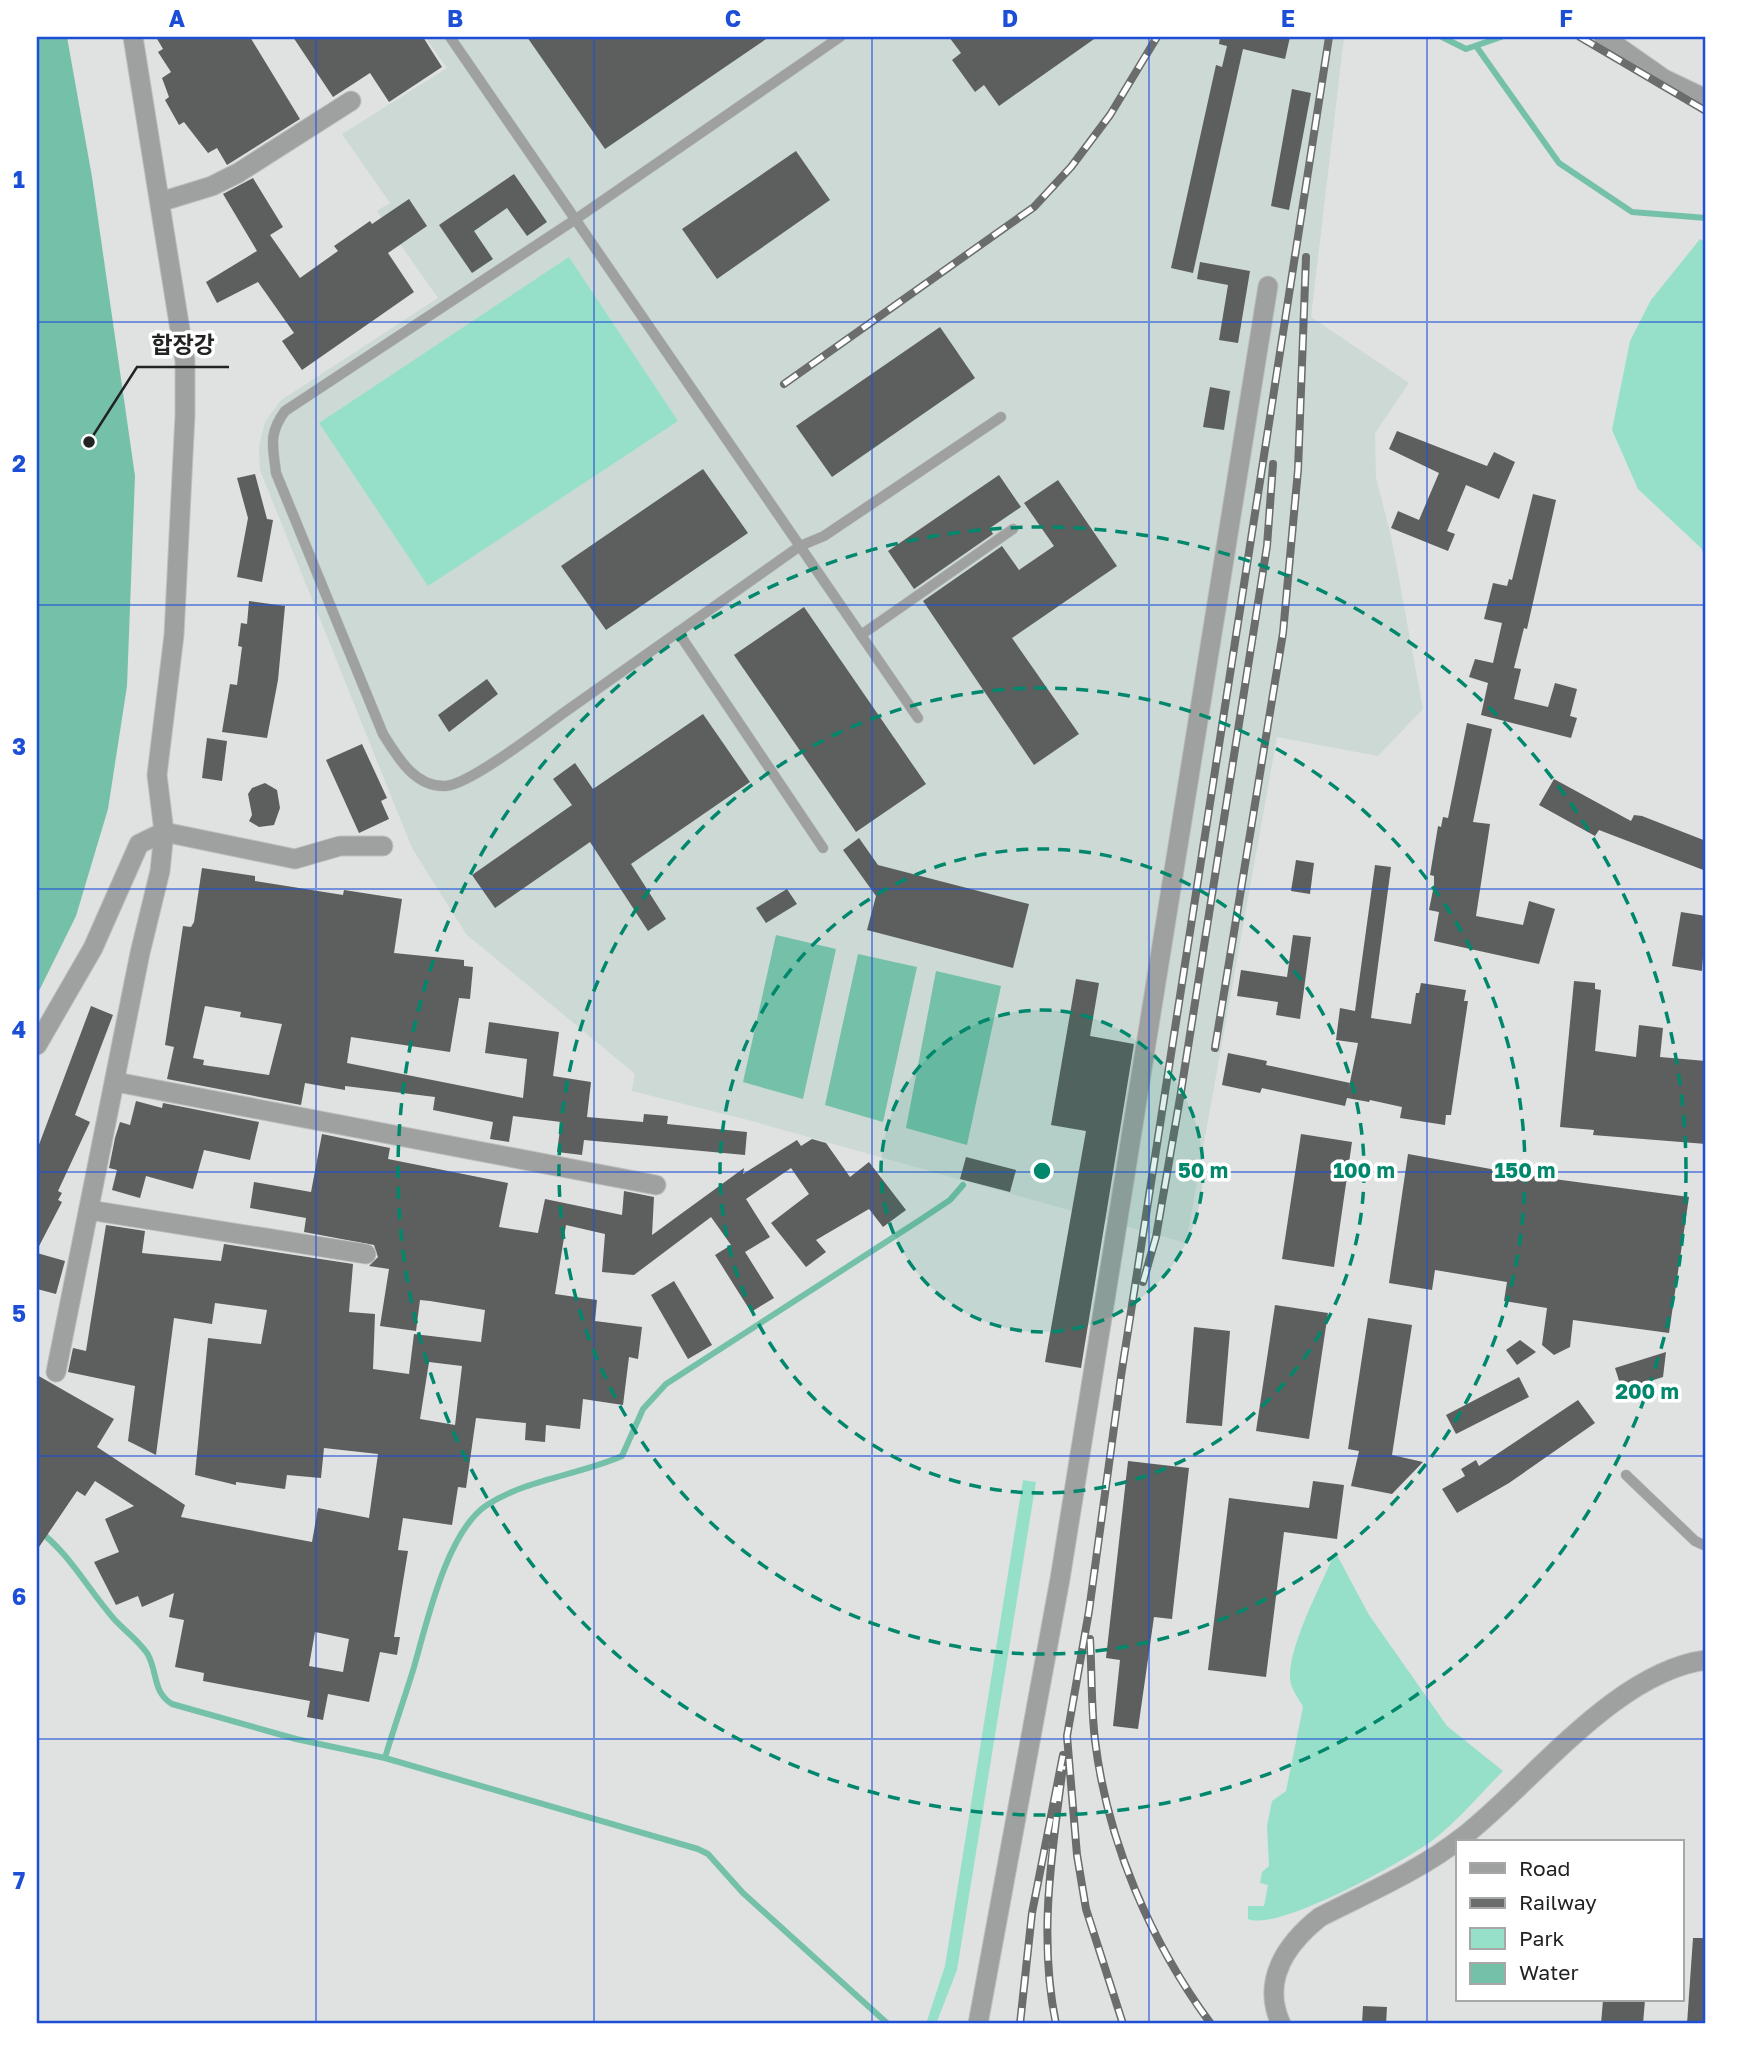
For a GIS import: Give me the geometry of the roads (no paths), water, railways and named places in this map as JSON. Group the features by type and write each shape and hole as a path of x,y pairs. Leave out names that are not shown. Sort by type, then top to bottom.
{"street":[{"path":"56,1372 140,953 160,871 164,832 157,775 174,635 185,374 133,37"},
{"path":"1604,37 1664,79 1706,99"},
{"path":"160,202 212,186 238,173 351,101"},
{"path":"978,2024 1060,1578 1268,286"},
{"path":"37,1045 93,948 139,844 164,832 295,859 340,846 383,846"},
{"path":"116,1082 656,1185"},
{"path":"89,1210 366,1254"},
{"path":"1457,1840 1562,1745 1658,1674 1687,1662 1706,1660"},
{"path":"1281,2024 1273,2008 1274,1982 1279,1963 1303,1930 1320,1917 1447,1849 1456,1841"}],"lane":[{"path":"450,37 918,718"},
{"path":"840,37 576,219 285,411 272,433 276,473 383,734 398,758 427,783 445,786 461,781 800,546 824,536 1001,417"},
{"path":"861,635 1013,528"},
{"path":"678,632 823,848"},
{"path":"1626,1475 1695,1541 1706,1546"}],"water":[{"path":"37,37 67,37 92,177 135,476 127,686 108,809 76,916 37,995"},
{"path":"776,935 836,949 803,1099 743,1082"},
{"path":"858,954 917,967 883,1122 825,1105"},
{"path":"936,971 1001,986 967,1145 906,1128"}],"waterway":[{"path":"1442,37 1466,49 1501,37"},
{"path":"1476,46 1559,163 1632,212 1706,218"},
{"path":"385,1758 440,1579 461,1535 473,1518 487,1505 519,1489 622,1456 643,1409 666,1384 950,1200 963,1185"},
{"path":"37,1529 69,1560 114,1619 147,1653 161,1694 172,1704 296,1739 385,1758 698,1849 708,1854 743,1893 888,2024"}],"railway":[{"path":"784,384 1034,207 1071,167 1110,115 1157,37"},
{"path":"1123,2024 1086,1909 1077,1855 1067,1736 1089,1611 1121,1376 1329,37"},
{"path":"1580,37 1706,111"},
{"path":"1215,1048 1283,633 1298,470 1306,257"},
{"path":"1143,1282 1156,1237 1180,1098 1267,546 1273,464"},
{"path":"1090,1639 1095,1740 1101,1778 1121,1853 1135,1890 1169,1960 1211,2024"},
{"path":"1020,2024 1032,1913 1063,1755"},
{"path":"1056,2024 1047,1927 1051,1863 1063,1766"}],"place":[{"name":"합장강","path":"89,442"}]}
